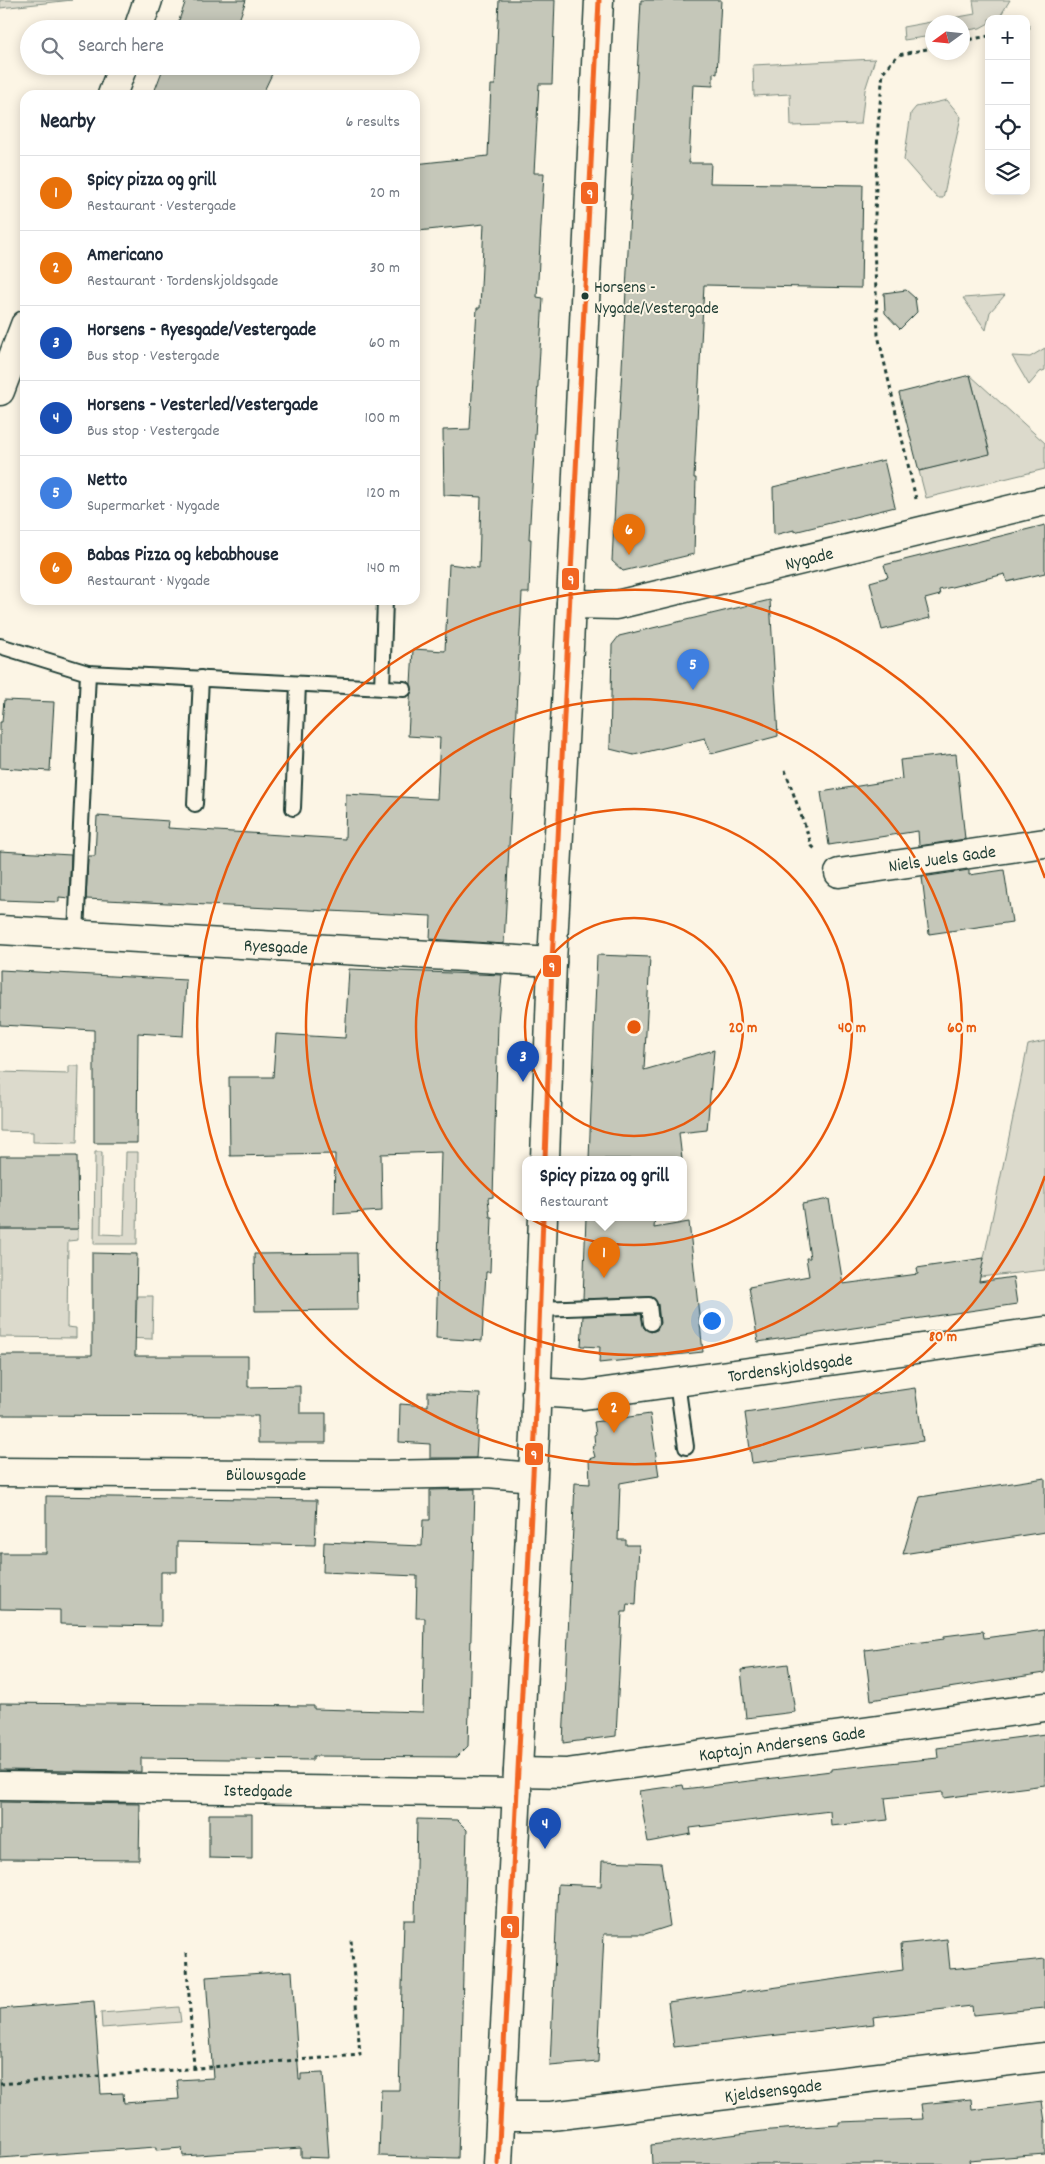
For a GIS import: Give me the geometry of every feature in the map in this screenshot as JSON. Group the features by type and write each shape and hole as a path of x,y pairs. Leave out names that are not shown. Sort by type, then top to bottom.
{"street":[{"path":"141,20 148,0"},
{"path":"545,1156 552,962 571,604 599,0"},
{"path":"114,90 120,75"},
{"path":"0,390 20,338"},
{"name":"Nygade","path":"571,604 616,605 1045,501"},
{"name":"Niels Juels Gade","path":"839,873 1045,843"},
{"name":"Ryesgade","path":"0,930 552,962"},
{"path":"498,2164 543,1221"},
{"name":"Tordenskjoldsgade","path":"536,1392 584,1396 1045,1331"},
{"name":"Bülowsgade","path":"0,1472 381,1475 488,1473 532,1477"},
{"name":"Kaptajn Andersens Gade","path":"517,1783 566,1773 1045,1707"},
{"name":"Istedgade","path":"0,1786 517,1783"},
{"name":"Kjeldsensgade","path":"500,2116 551,2116 1045,2058"}],"lane":[{"path":"382,688 385,605"},
{"path":"0,646 88,674 404,689"},
{"path":"76,934 88,674"},
{"path":"195,804 201,678"},
{"path":"293,808 298,684"},
{"path":"539,1309 649,1305 651,1323"},
{"path":"677,1383 686,1447"}],"path":[{"path":"970,40 985,37"},
{"path":"924,530 899,432 878,335 874,246 878,126 883,72 898,55 925,49"},
{"path":"785,770 812,846 816,851 833,854 839,873"},
{"path":"0,2084 360,2055 352,1940"},
{"path":"186,1953 194,2067"}],"shaded area":[{"path":"0,0 72,0 0,8"},
{"path":"973,0 1010,0 1001,15 985,15 985,25 970,30 969,15 975,14"},
{"path":"925,23 925,37 904,40 903,27"},
{"path":"875,59 865,90 861,124 791,126 790,94 754,96 753,65"},
{"path":"947,100 961,117 943,198 937,198 904,160 911,113 916,107"},
{"path":"1005,295 990,312 986,330 963,298"},
{"path":"1045,348 1045,370 1040,372 1029,385 1012,356 1030,357"},
{"path":"970,375 1045,443 1045,469 926,498 919,471 990,453"},
{"path":"1045,1041 1045,1270 980,1277 1028,1045"},
{"path":"69,1066 79,1066 77,1143 33,1142 33,1132 0,1131 0,1072 69,1074"},
{"path":"95,1152 102,1152 101,1234 124,1235 126,1152 138,1152 137,1244 94,1244"},
{"path":"0,1229 78,1229 78,1240 68,1241 67,1327 76,1328 76,1338 0,1337"},
{"path":"137,1296 153,1296 152,1339 121,1338 136,1327"},
{"path":"179,2007 181,2022 102,2028 101,2013"}],"building":[{"path":"186,0 246,0 239,20 179,20"},
{"path":"499,0 555,0 552,84 539,84 534,173 544,173 537,297 543,298 529,539 531,539 529,593 522,593 504,944 430,939 431,916 86,899 88,856 95,856 97,816 169,821 168,828 345,839 346,794 437,799 440,738 408,736 413,649 445,651 449,564 479,568 481,497 444,495 443,430 470,429 477,308 480,308 484,224 420,231 420,163 488,156 491,85 495,85"},
{"path":"641,0 721,0 717,74 713,73 713,86 693,85 689,163 711,163 710,183 863,185 861,288 704,285 694,478 696,478 694,554 623,571 612,561"},
{"path":"161,75 272,75 264,90 155,90"},
{"path":"906,290 915,298 917,312 900,329 885,313 884,293"},
{"path":"970,375 990,454 919,471 899,393"},
{"path":"884,460 895,507 794,532 794,530 774,535 773,487"},
{"path":"1045,525 1045,573 1007,582 1005,574 939,590 940,595 925,599 930,618 882,630 870,582 888,577 884,565"},
{"path":"770,600 778,736 711,754 705,738 634,755 610,749 612,645 619,636"},
{"path":"4,700 54,702 50,771 0,768 0,722 2,722"},
{"path":"956,754 965,839 919,846 918,831 829,845 821,792 902,779 900,760"},
{"path":"0,851 71,855 69,898 59,897 59,902 0,900"},
{"path":"969,870 969,875 1004,870 1012,922 929,934 922,877"},
{"path":"597,955 650,957 644,1070 714,1050 707,1130 679,1133 682,1156 589,1156"},
{"path":"349,969 502,975 498,1022 493,1197 488,1198 490,1217 492,1217 490,1272 486,1272 482,1341 436,1338 441,1152 381,1154 382,1211 334,1214 335,1154 230,1156 229,1077 273,1077 276,1034 345,1038"},
{"path":"0,970 186,980 183,1036 138,1033 137,1143 94,1143 94,1030 0,1025"},
{"path":"0,1156 77,1156 78,1229 0,1229"},
{"path":"829,1199 843,1284 918,1274 917,1268 984,1258 979,1282 1013,1277 1017,1304 758,1342 749,1287 809,1276 806,1258 810,1258 802,1204"},
{"path":"586,1221 655,1221 654,1228 689,1222 703,1352 599,1363 600,1347 581,1346 583,1316 641,1314 644,1328 651,1332 657,1330 660,1323 658,1304 652,1297 583,1299"},
{"path":"92,1253 137,1254 135,1356 248,1356 248,1387 300,1386 300,1413 326,1413 326,1443 258,1443 258,1416 0,1415 0,1355 92,1355"},
{"path":"357,1253 358,1310 255,1311 254,1254"},
{"path":"915,1388 923,1441 752,1463 745,1413"},
{"path":"428,1392 480,1394 476,1458 430,1458 430,1444 399,1442 400,1404 428,1406"},
{"path":"650,1414 659,1476 620,1483 618,1540 626,1540 626,1545 639,1545 636,1605 627,1604 626,1612 622,1612 616,1736 563,1743 575,1483 590,1484 589,1459 595,1457 592,1446 595,1446 594,1435 596,1434 594,1422"},
{"path":"1045,1478 1045,1532 903,1554 920,1497"},
{"path":"475,1489 468,1746 457,1757 313,1756 313,1760 141,1758 141,1772 0,1770 0,1703 314,1706 314,1709 423,1712 425,1618 416,1618 417,1576 323,1572 324,1542 422,1546 423,1520 430,1520 430,1490"},
{"path":"46,1496 317,1500 315,1545 177,1542 177,1572 161,1572 161,1626 60,1624 60,1610 0,1609 0,1553 46,1553"},
{"path":"1045,1630 1045,1673 871,1700 865,1650 944,1639 944,1636 983,1631 984,1638"},
{"path":"788,1664 795,1712 746,1718 741,1670"},
{"path":"1045,1734 1045,1785 943,1798 943,1792 885,1798 888,1820 831,1826 830,1811 690,1828 691,1834 648,1842 639,1791 683,1785 684,1789 831,1771 831,1769 938,1758 937,1748"},
{"path":"0,1802 140,1804 139,1860 0,1859"},
{"path":"209,1814 252,1814 252,1859 209,1858"},
{"path":"417,1819 457,1820 467,1830 458,2158 379,2156 381,2090 399,2090 404,1920 415,1920"},
{"path":"602,1861 661,1863 670,1926 645,1934 604,1934 598,2062 550,2066 558,1884 601,1886"},
{"path":"947,1939 950,1969 1045,1959 1045,2008 973,2015 972,2006 873,2017 874,2024 674,2047 668,2002 903,1970 901,1944"},
{"path":"292,1971 299,2080 301,2080 301,2074 323,2073 329,2158 301,2157 301,2148 183,2156 182,2148 156,2150 156,2147 0,2158 0,2009 94,2001 101,2094 123,2093 124,2103 179,2099 177,2080 213,2078 206,1977"},
{"path":"971,2099 972,2110 1042,2101 1045,2122 1045,2154 969,2160 970,2164 652,2164 651,2145 771,2130 839,2125 839,2122 923,2119 921,2104"}],"transit line":[{"name":"9","path":"545,1156 552,962 599,0"},
{"name":"9","path":"498,2164 535,1435 543,1221"}],"place":[{"name":"Horsens - Nygade/Vestergade","path":"585,296"},
{"name":"Babas Pizza og kebabhouse","path":"629,555"},
{"name":"Netto","path":"693,690"},
{"name":"Horsens - Ryesgade/Vestergade","path":"523,1082"},
{"name":"Spicy pizza og grill","path":"604,1278"},
{"name":"Americano","path":"614,1433"},
{"name":"Horsens - Vesterled/Vestergade","path":"545,1849"}]}
